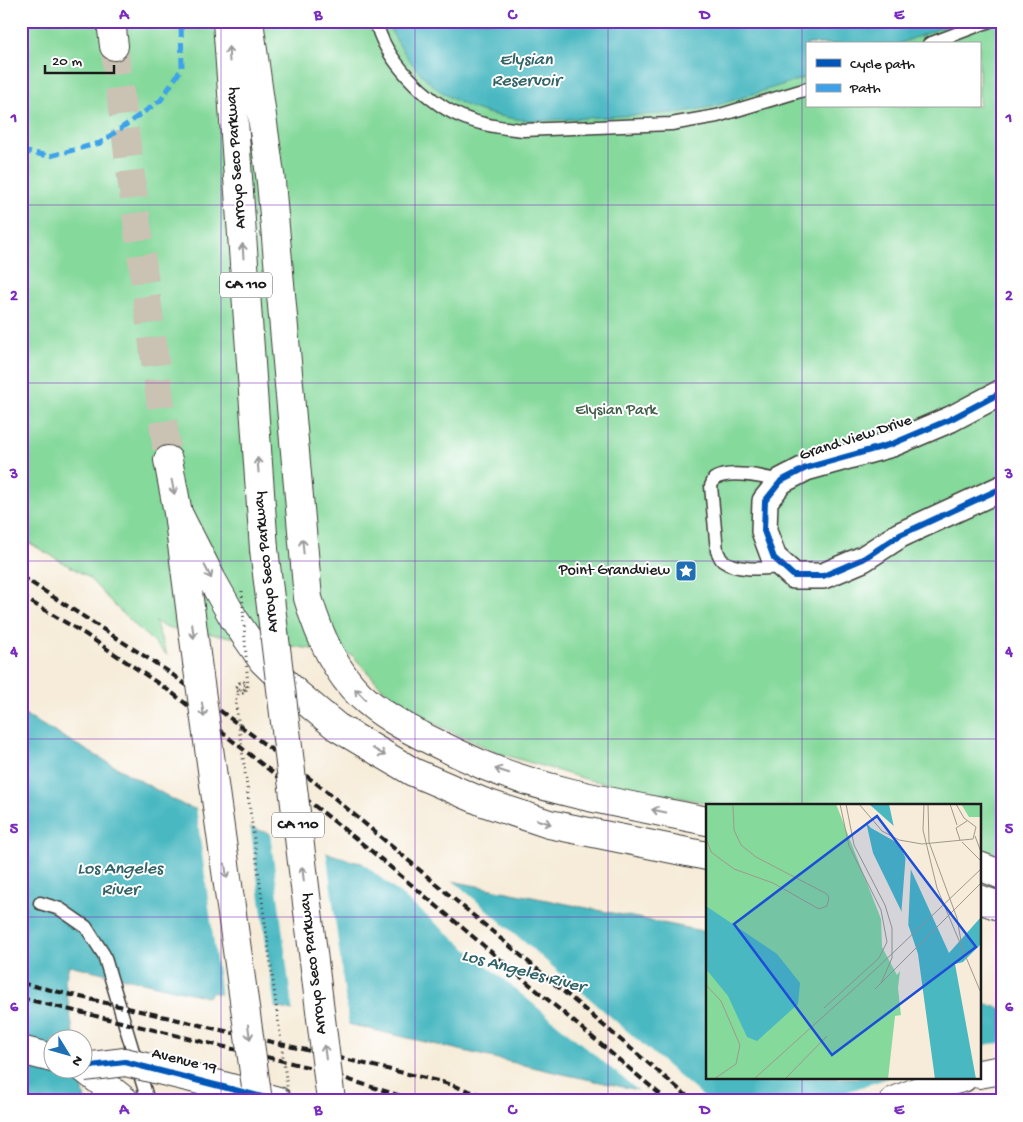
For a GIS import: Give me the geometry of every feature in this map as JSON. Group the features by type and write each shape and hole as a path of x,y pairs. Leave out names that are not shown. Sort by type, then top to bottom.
{"main road":[{"name":"Arroyo Seco Parkway","path":"227,21 264,549 331,1101"},
{"path":"249,21 271,182 308,598 314,619 326,645 343,674 360,694 383,713 410,730 457,753 487,766 545,786 706,821"},
{"path":"168,460 178,513 258,1101"},
{"path":"178,513 234,619 263,660 296,693 338,727 413,772 483,802 550,824 706,856"},
{"path":"980,866 1002,875"},
{"path":"980,899 1002,907"},
{"path":"21,1050 42,1055"},
{"name":"Avenue 19","path":"92,1066 125,1062 278,1101"},
{"path":"980,1074 1002,1070"},
{"name":"Avenue 19","path":"92,1074 125,1101"},
{"path":"894,1101 928,1087 955,1080"}],"street":[{"name":"Grand View Drive","path":"785,568 774,558 764,530 766,502 781,481 806,468 892,444 952,419 1002,392"},
{"path":"785,568 794,576 823,576 863,559 900,535 1002,488"}],"lane":[{"path":"376,21 388,49 402,72 420,89 459,116 480,124 501,128 523,130 671,124 717,116 806,89"},
{"path":"934,42 990,21"},
{"path":"781,481 753,475 723,476 714,479 711,486 717,551 720,558 744,568 785,568"},
{"path":"40,903 60,910 86,928 104,955 148,1101"}],"path":[{"path":"241,583 248,688 243,693 238,691 236,686 240,682 244,682 247,687 246,690 240,691 237,687 240,683 245,685 243,690 239,689 236,705 289,1101"}],"green space":[{"name":"Elysian Park","path":"21,21 1002,21 1002,856 980,847 980,804 713,804 589,780 498,753 416,715 381,687 352,655 164,627 155,621 167,655 114,605 88,577 21,538"}],"water":[{"name":"Elysian Reservoir","path":"386,21 960,21 903,42 806,42 806,77 712,107 677,113 533,121 483,112 444,94 412,64"},
{"name":"Los Angeles River","path":"21,713 183,805 352,861 706,932 706,1080 980,1080 980,1001 1002,1009 1002,1101 688,1101 554,1072 211,992 208,997 69,965 65,981 73,1030 42,1030 42,1080 81,1080 85,1101 21,1101"}],"pier":[{"path":"196,807 250,825 275,1009 221,997"},
{"path":"270,832 326,850 349,1027 293,1014"},
{"path":"359,860 450,878 708,1101 676,1101 641,1093"},
{"path":"1002,1043 1002,1101 827,1101 832,1097 882,1080 980,1080 980,1047"}],"tunnel":[{"path":"114,46 168,460"}],"railway":[{"path":"21,576 169,672 325,790 693,1101"},
{"path":"21,596 85,634 171,692 369,849 668,1101"},
{"path":"21,983 442,1082 500,1101"},
{"path":"21,998 308,1067 417,1101"}],"marked path":[{"path":"21,151 50,156 100,143 161,100 182,68 181,21"}],"cycle path":[{"path":"1002,392 951,419 892,444 806,468 781,481 765,501 764,531 774,558 794,576 823,576 863,559 900,535 1002,488"},
{"path":"92,1066 125,1062 278,1101"}],"place":[{"name":"Point Grandview","path":"686,571"}]}
